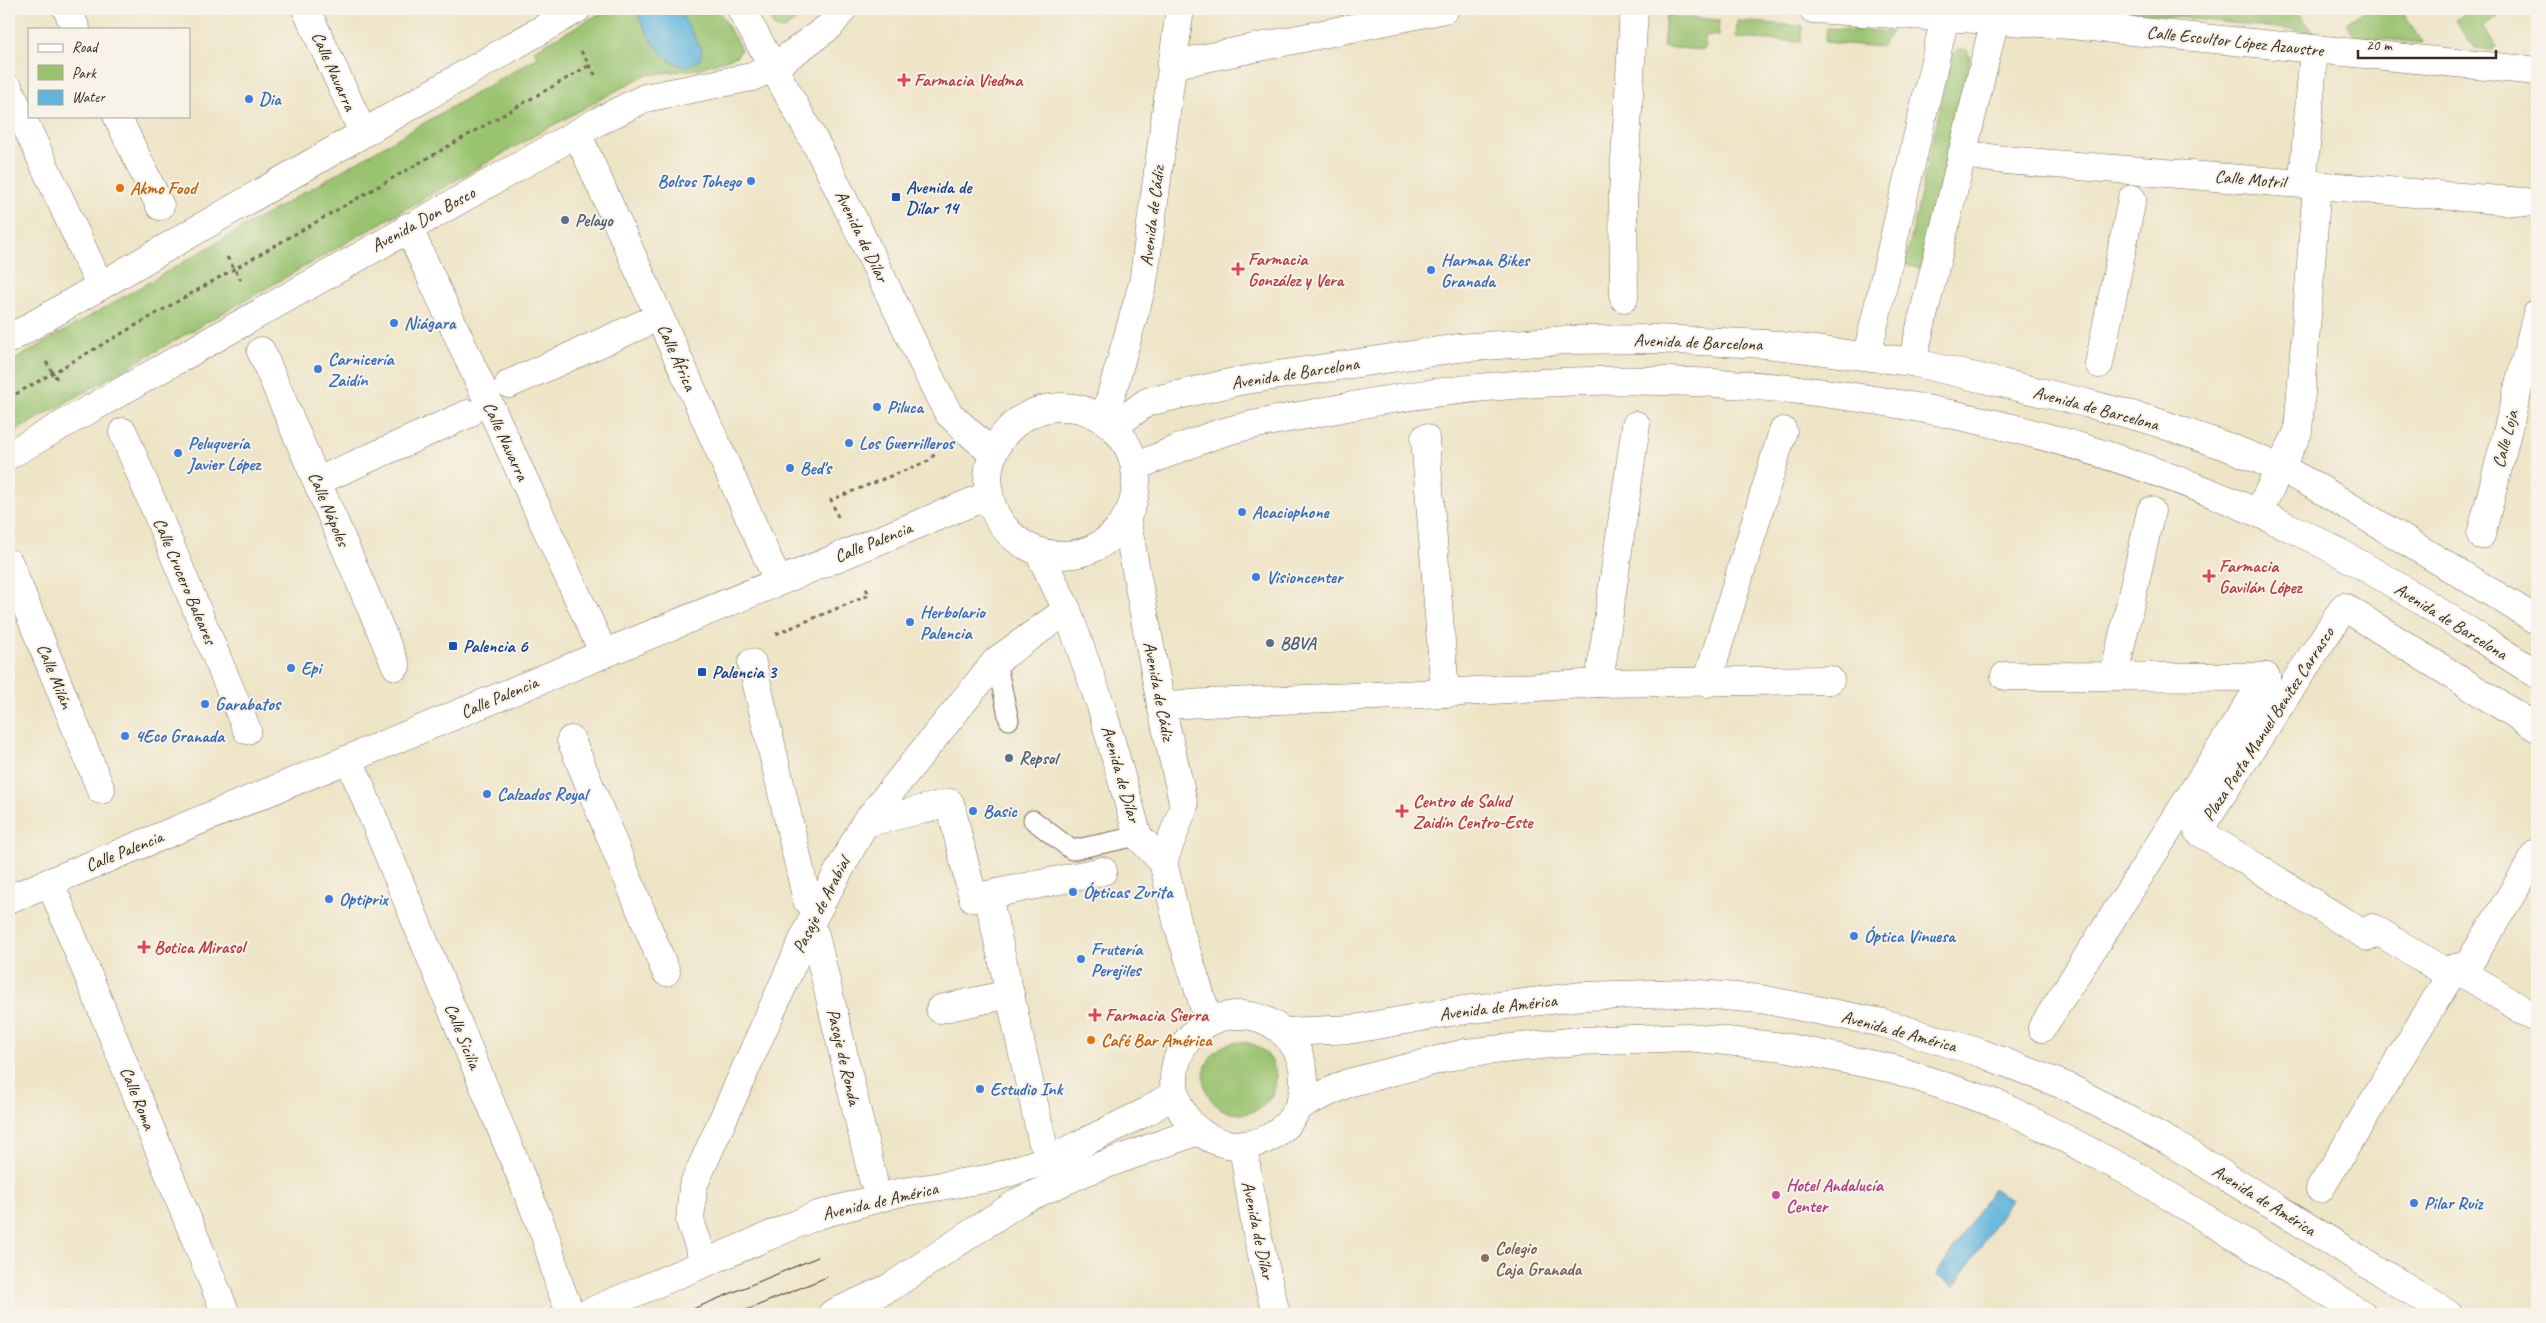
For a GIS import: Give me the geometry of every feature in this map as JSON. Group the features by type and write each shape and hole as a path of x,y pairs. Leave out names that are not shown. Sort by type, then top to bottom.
{"street":[{"path":"66,9 76,28"},
{"name":"Calle Navarra","path":"306,9 363,133"},
{"path":"9,339 577,9"},
{"name":"Avenida de Dílar","path":"741,9 832,174 939,396 950,414 993,454"},
{"name":"Avenida Don Bosco","path":"9,455 577,133 646,98 752,77 774,67 830,26 843,9"},
{"name":"Avenida de Cádiz","path":"1108,424 1143,283 1180,9"},
{"path":"1171,65 1445,9"},
{"name":"Calle Escultor López Azaustre","path":"1813,9 1944,17 2003,14 2537,71"},
{"path":"1624,298 1623,192 1634,10"},
{"path":"1912,362 1962,154 2003,14"},
{"path":"1867,355 1944,17"},
{"path":"2258,514 2298,432 2311,176 2313,62"},
{"path":"9,89 100,286"},
{"path":"118,118 160,206"},
{"name":"Calle África","path":"577,133 778,581"},
{"name":"Calle Motril","path":"1962,154 2005,160 2311,176 2537,203"},
{"path":"2098,364 2132,199"},
{"name":"Calle Navarra","path":"408,228 604,654"},
{"name":"Calle Loja","path":"2481,535 2537,314"},
{"path":"509,384 643,324"},
{"name":"Avenida de Barcelona","path":"1108,424 1147,402 1239,381 1458,348 1566,340 1655,338 1766,344 1867,355 1912,362 2150,420 2280,468 2358,511 2537,620"},
{"name":"Calle Nápoles","path":"261,351 396,666"},
{"name":"Avenida de Barcelona","path":"1135,466 1226,431 1356,405 1456,390 1572,382 1708,383 1804,390 1917,407 2044,438 2139,467 2258,514 2298,532 2378,576 2537,674"},
{"path":"1062,407 1084,411 1108,424 1127,445 1135,466 1133,501 1126,518 1110,537 1089,550 1064,555 1040,552 1021,544 1006,531 995,514 989,495 988,475 993,454 1004,435 1020,420 1040,411 1062,407"},
{"path":"318,482 468,414"},
{"path":"1599,683 1636,425"},
{"path":"1707,683 1783,431"},
{"name":"Calle Crucero Baleares","path":"122,432 247,730"},
{"path":"1425,438 1445,693"},
{"name":"Calle Palencia","path":"9,899 989,495"},
{"path":"2005,676 2114,676 2151,511"},
{"name":"Avenida de Cádiz","path":"1126,518 1161,705 1184,806 1163,862"},
{"name":"Avenida de Dílar","path":"1040,552 1067,610 1101,706 1138,836 1163,862"},
{"name":"Calle Milán","path":"9,563 101,790"},
{"name":"Plaza Poeta Manuel Benítez Carrasco","path":"2455,968 2444,972 2374,928 2368,937 2198,831 2344,607 2537,728"},
{"name":"Pasaje de Arabial","path":"705,1263 690,1221 693,1186 826,891 865,823 996,661 1067,610"},
{"path":"752,663 808,900"},
{"name":"Plaza Poeta Manuel Benítez Carrasco","path":"2042,1028 2266,677 2114,676"},
{"path":"1161,705 1445,693 1599,683 1830,680"},
{"path":"571,740 666,972"},
{"name":"Calle Sicilia","path":"349,759 546,1235 560,1287 571,1314"},
{"path":"865,823 950,803 973,898 1102,871"},
{"path":"2320,1189 2455,968 2468,965 2537,853"},
{"path":"1163,862 1178,924 1209,1022"},
{"name":"Calle Roma","path":"50,882 226,1314"},
{"path":"988,895 1042,1140"},
{"name":"Pasaje de Ronda","path":"815,935 873,1180"},
{"path":"2455,968 2537,1019"},
{"name":"Avenida de América","path":"1284,1032 1354,1029 1456,1011 1583,996 1686,993 1761,999 1883,1023 1981,1053 2068,1087 2172,1143 2448,1314"},
{"path":"940,1009 1010,994"},
{"path":"1249,1015 1274,1024 1284,1032 1299,1054 1304,1066 1304,1093 1299,1106 1290,1120 1279,1132 1261,1141 1243,1146 1216,1141 1198,1131 1183,1114 1175,1093 1175,1068 1179,1054 1196,1030 1222,1017 1249,1015"},
{"path":"1299,1106 1348,1083 1465,1053 1580,1041 1688,1037 1784,1047 1894,1069 2003,1106 2133,1174 2362,1314"},
{"name":"Avenida de América","path":"585,1314 818,1215 897,1193 992,1178 1050,1160 1148,1111 1175,1093"},
{"path":"832,1314 889,1288 1020,1201 1087,1171 1198,1131"},
{"name":"Avenida de Dílar","path":"1243,1146 1256,1229 1276,1314"}],"lane":[{"path":"996,661 1009,720"},
{"path":"1034,820 1072,850 1138,836"}],"path":[{"path":"580,48 599,80"},
{"path":"9,398 590,65"},
{"path":"226,255 242,283"},
{"path":"45,360 61,386"},
{"path":"836,514 831,500 928,461 936,453 937,448"}],"green space":[{"path":"608,9 718,9 741,49 737,56 698,69 645,75 539,133 9,435 9,363 538,57 534,50"},
{"path":"764,9 812,9 784,29 775,28"},
{"path":"2125,9 2194,9 2239,13 2251,9 2296,9 2313,32 2121,11"},
{"path":"2367,9 2400,9 2423,43 2355,36 2346,23"},
{"path":"2472,9 2508,9 2482,27 2497,47 2492,50 2475,48 2455,20"},
{"path":"1666,16 1719,20 1718,36 1706,35 1704,50 1663,47"},
{"path":"1737,21 1802,26 1801,42 1736,38"},
{"path":"1827,28 1892,32 1881,47 1825,42"},
{"path":"1959,48 1967,50 1970,59 1923,269 1905,265 1952,54"},
{"path":"1233,1042 1247,1042 1266,1052 1276,1071 1276,1085 1266,1104 1247,1114 1233,1114 1214,1104 1204,1085 1204,1071 1214,1052"}],"water":[{"path":"636,9 678,9 702,50 700,59 687,67 669,59 649,36"},
{"path":"1993,1188 2011,1200 1954,1287 1936,1275"}],"tram line":[{"path":"681,1314 818,1257"},
{"path":"737,1314 827,1277"}],"place":[{"name":"Farmacia Viedma","path":"904,80"},
{"name":"Dia","path":"249,99"},
{"name":"Bolsos Tohego","path":"751,181"},
{"name":"Akmo Food","path":"120,188"},
{"name":"Avenida de Dílar 14","path":"896,197"},
{"name":"Pelayo","path":"565,220"},
{"name":"Farmacia González y Vera","path":"1238,269"},
{"name":"Harman Bikes Granada","path":"1431,270"},
{"name":"Niágara","path":"394,323"},
{"name":"Carnicería Zaidín","path":"318,369"},
{"name":"Piluca","path":"877,407"},
{"name":"Los Guerrilleros","path":"849,443"},
{"name":"Peluquería Javier López","path":"178,453"},
{"name":"Bed's","path":"790,468"},
{"name":"Acaciophone","path":"1242,512"},
{"name":"Farmacia Gavilán López","path":"2209,576"},
{"name":"Visioncenter","path":"1256,577"},
{"name":"Herbolario Palencia","path":"910,622"},
{"name":"BBVA","path":"1270,643"},
{"name":"Palencia 6","path":"453,646"},
{"name":"Epi","path":"291,668"},
{"name":"Palencia 3","path":"702,672"},
{"name":"Garabatos","path":"205,704"},
{"name":"4Eco Granada","path":"125,736"},
{"name":"Repsol","path":"1009,758"},
{"name":"Calzados Royal","path":"487,794"},
{"name":"Basic","path":"973,811"},
{"name":"Centro de Salud Zaidín Centro-Este","path":"1402,811"},
{"name":"Ópticas Zurita","path":"1073,892"},
{"name":"Optiprix","path":"329,899"},
{"name":"Óptica Vinuesa","path":"1854,936"},
{"name":"Botica Mirasol","path":"144,947"},
{"name":"Frutería Perejiles","path":"1081,959"},
{"name":"Farmacia Sierra","path":"1095,1015"},
{"name":"Café Bar América","path":"1091,1040"},
{"name":"Estudio Ink","path":"980,1089"},
{"name":"Hotel Andalucía Center","path":"1776,1195"},
{"name":"Pilar Ruiz","path":"2414,1203"},
{"name":"Colegio Caja Granada","path":"1485,1258"}]}
